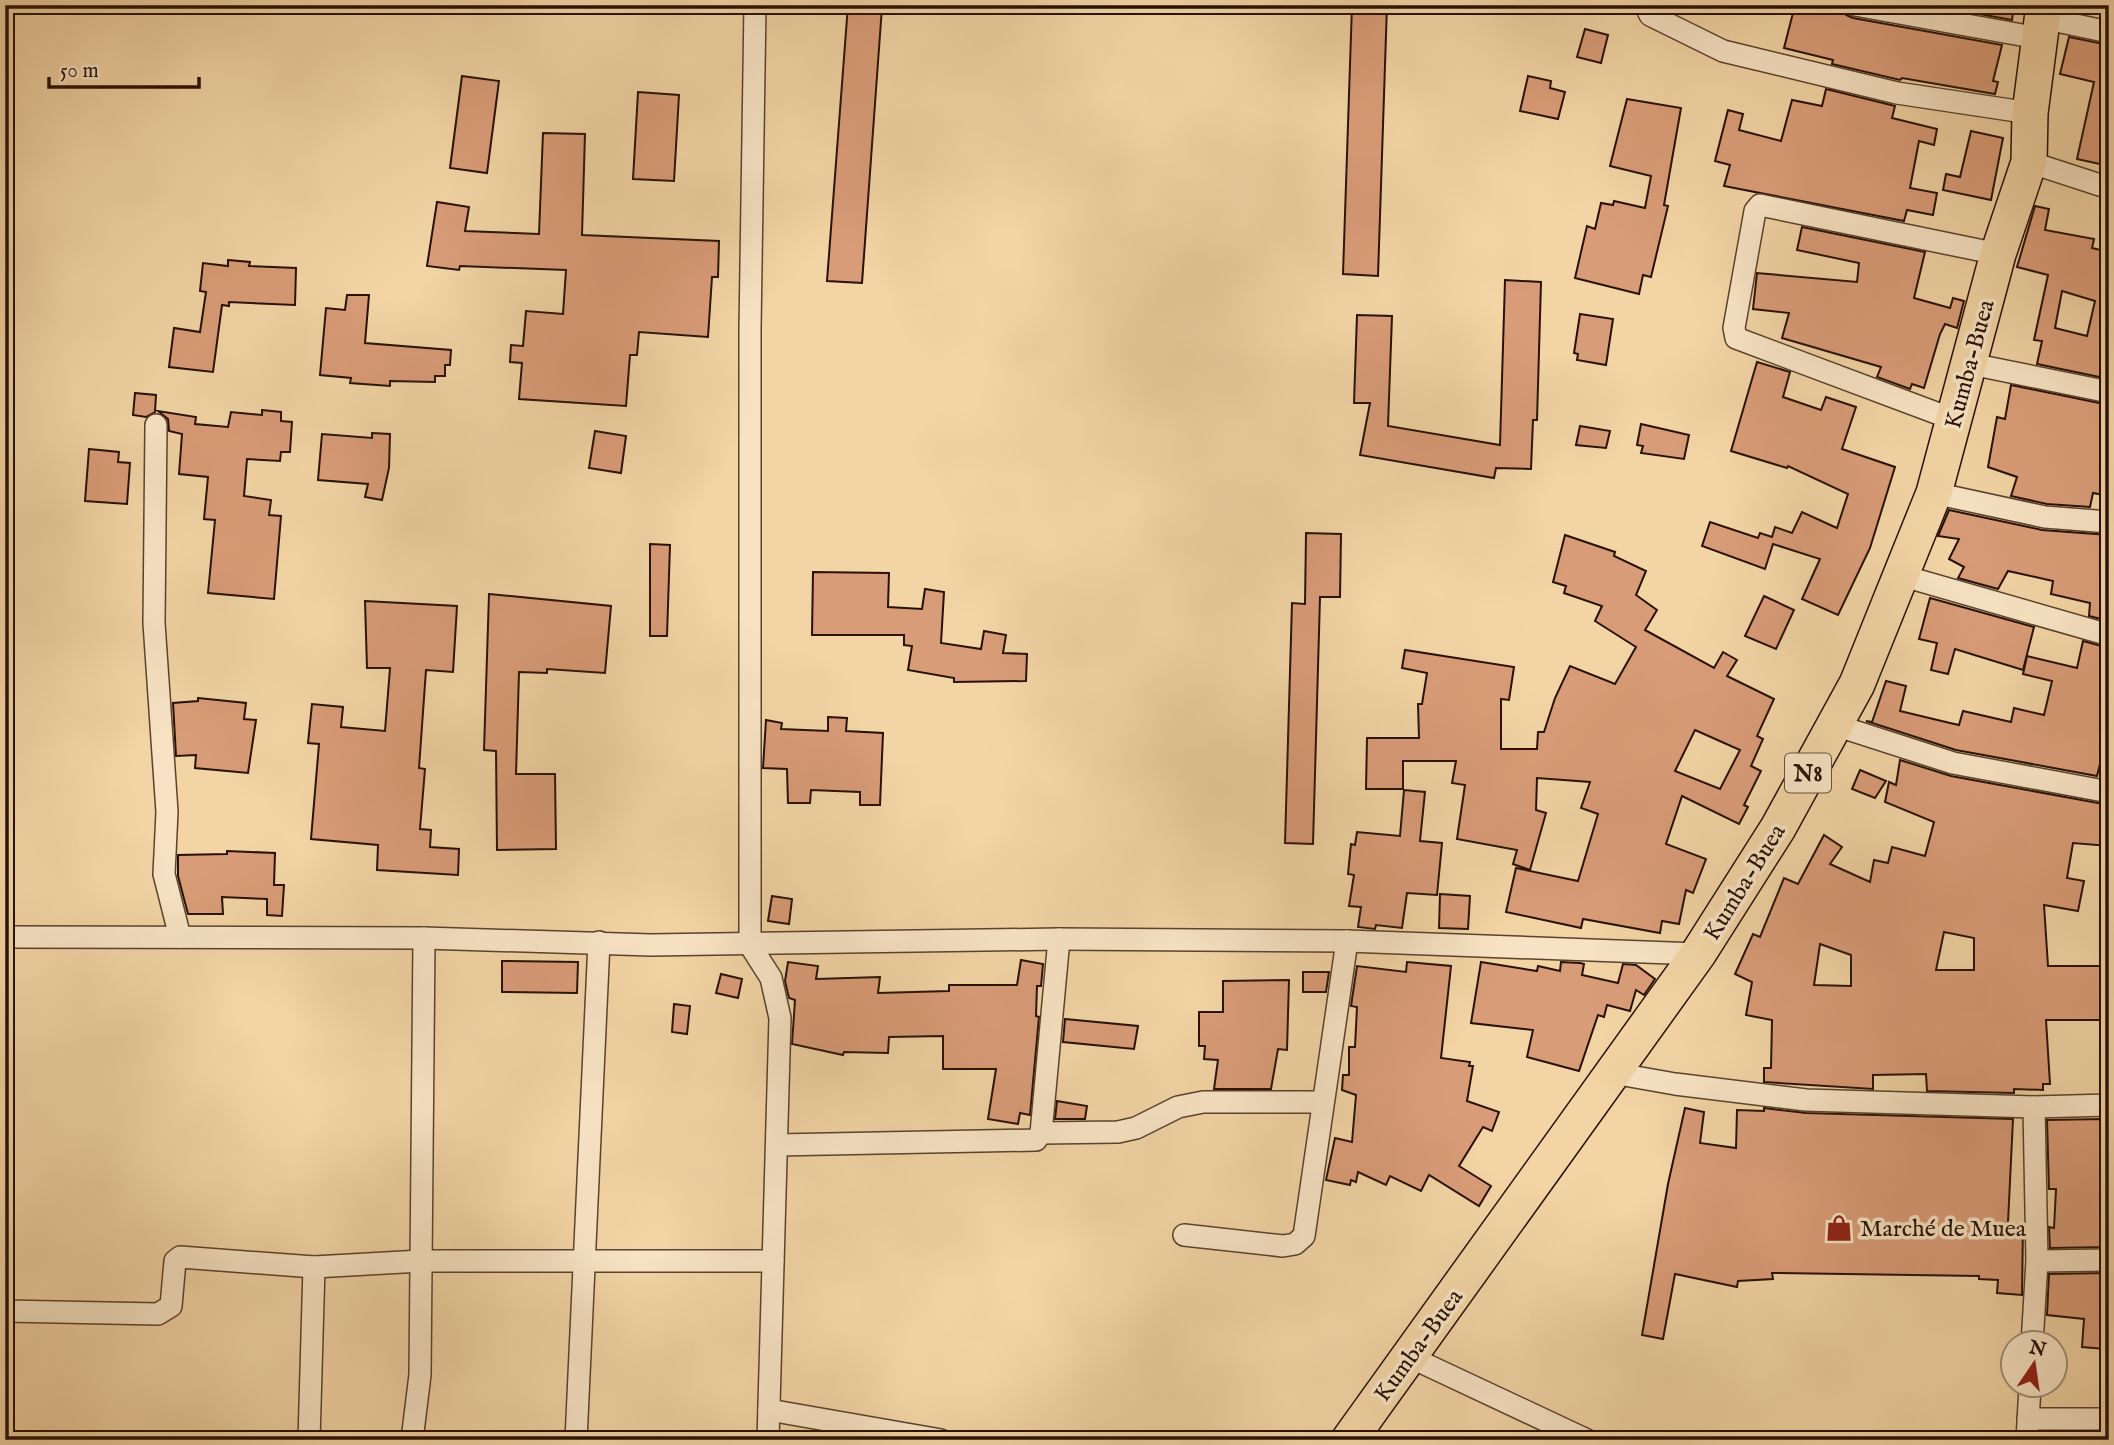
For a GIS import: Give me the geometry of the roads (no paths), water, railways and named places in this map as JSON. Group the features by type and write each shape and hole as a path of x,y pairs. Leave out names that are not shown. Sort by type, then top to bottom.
{"highway":[{"name":"Kumba-Buea","path":"1349,1440 1698,954 1778,828 1857,684 1934,493 1971,364 1998,254 2029,162 2030,113 2041,21"}],"street":[{"path":"755,5 750,357 750,945 771,978 780,1018 768,1440"},
{"path":"1645,5 1650,15 1723,51 1896,93 2030,113"},
{"path":"1855,5 2041,21 2109,32"},
{"path":"2029,162 2109,188"},
{"path":"1955,420 1736,338 1734,328 1755,211 1760,205 1998,254"},
{"path":"1971,364 2109,392"},
{"path":"156,425 154,623 167,813 164,874 180,937"},
{"path":"1934,493 2045,517 2109,522"},
{"path":"1900,575 2109,635"},
{"path":"1835,725 1953,763 2109,792"},
{"path":"5,937 424,938 750,945 1059,939 1347,941 1698,954"},
{"path":"412,1440 420,1375 424,938"},
{"path":"777,1145 1036,1140 1041,1133 1059,939"},
{"path":"1184,1235 1283,1246 1295,1244 1304,1236 1347,941"},
{"path":"576,1440 599,942"},
{"path":"1613,1073 1793,1099 2034,1107 2109,1105"},
{"path":"1041,1133 1118,1132 1136,1128 1178,1107 1203,1102 1323,1102"},
{"path":"2033,1330 2037,1261 2034,1107"},
{"path":"5,1311 158,1314 171,1306 175,1261 180,1257 314,1267 421,1261 773,1261"},
{"path":"2037,1261 2109,1261"},
{"path":"309,1440 314,1267"},
{"path":"1410,1357 1587,1440"},
{"path":"2029,1400 2027,1429 2109,1419"},
{"path":"769,1410 941,1440"}],"place":[{"name":"Marché de Muea","path":"1839,1228"}]}
